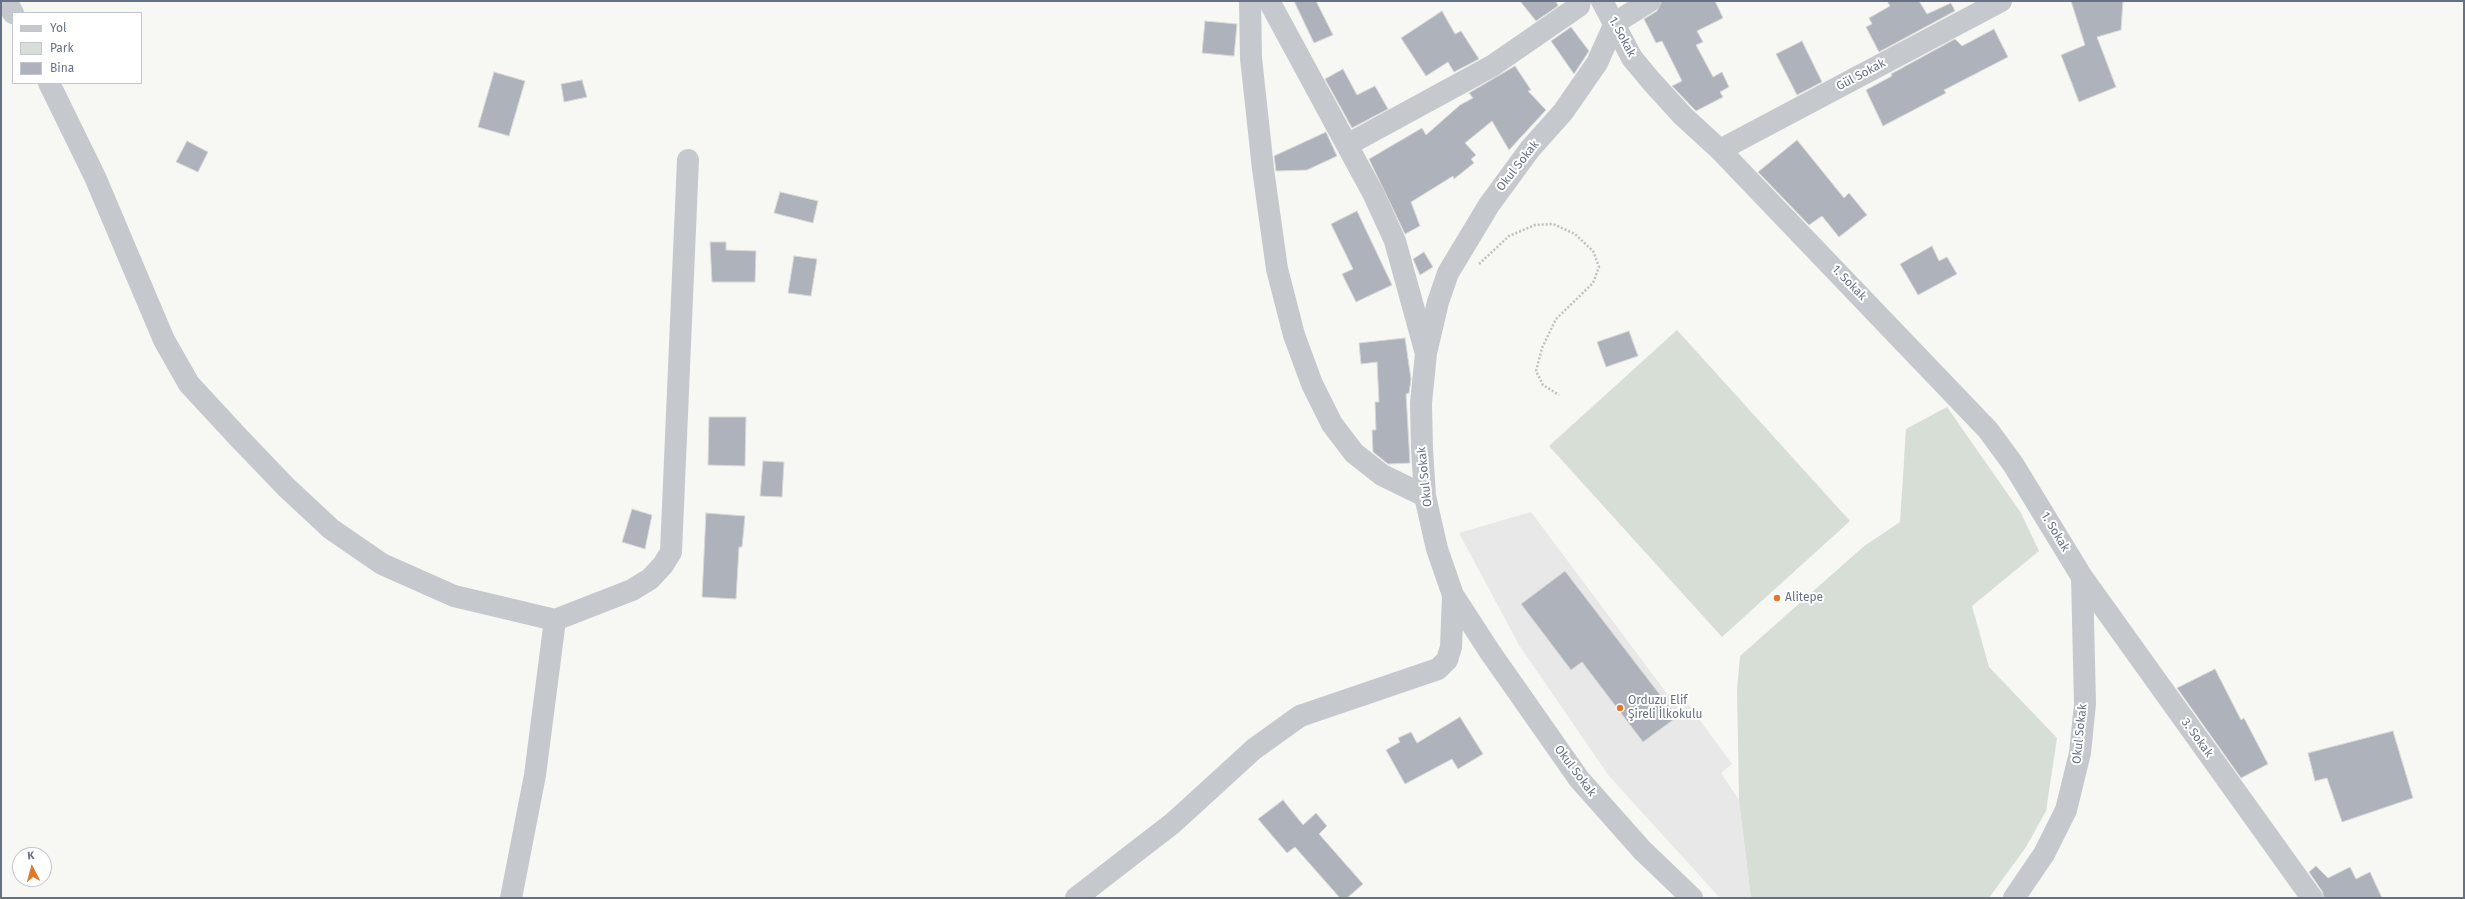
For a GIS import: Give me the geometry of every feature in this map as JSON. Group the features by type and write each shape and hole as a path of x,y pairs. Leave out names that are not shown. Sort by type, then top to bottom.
{"street":[{"path":"6,1 12,12"},
{"path":"1250,1 1251,58 1262,169 1277,269 1294,335 1312,384 1332,424 1354,453 1382,475 1424,496"},
{"path":"1269,1 1348,145 1395,241 1426,353"},
{"path":"1348,145 1492,66 1579,6 1580,1"},
{"name":"1. Sokak","path":"1602,1 1615,23 1632,58 1683,116 1720,150 1988,430 2013,464 2082,577"},
{"path":"1615,23 1650,1"},
{"name":"Gül Sokak","path":"1720,150 2001,1"},
{"name":"Okul Sokak","path":"1615,23 1597,63 1563,112 1530,149 1489,205 1448,273 1438,302 1426,353 1421,403 1424,496 1437,549 1453,595 1490,652 1579,779 1642,850 1692,898"},
{"path":"49,84 95,177 164,340 189,384 286,487 331,529 382,564 454,596 555,620 632,590 650,579 664,565 671,552 688,160"},
{"name":"Okul Sokak","path":"2014,898 2044,854 2066,810 2080,753 2084,704 2082,577"},
{"name":"3. Sokak","path":"2082,577 2312,898"},
{"path":"1076,898 1173,823 1254,749 1300,716 1438,669 1447,660 1451,647 1453,595"},
{"path":"511,898 535,775 555,620"}],"path":[{"path":"1476,266 1510,236 1535,225 1553,224 1575,234 1593,251 1599,267 1593,283 1556,319 1542,348 1536,371 1544,385 1559,395"}],"shaded area":[{"name":"Orduzu Elif Şireli İlkokulu","path":"1531,512 1680,711 1688,704 1732,764 1721,773 1739,800 1751,898 1720,898 1609,776 1519,645 1459,533"}],"green space":[{"path":"1677,330 1850,521 1722,637 1549,446"},
{"path":"1947,407 2021,513 2039,551 1972,606 1989,667 2057,738 2046,811 2026,847 1989,898 1751,898 1739,800 1737,690 1740,656 1863,547 1900,522 1906,429"}],"building":[{"path":"1294,1 1316,1 1333,35 1314,43"},
{"path":"1520,1 1556,1 1558,6 1536,21"},
{"path":"1662,1 1715,1 1723,18 1697,31 1703,42 1696,45 1713,77 1722,72 1729,87 1720,92 1723,97 1696,111 1672,86 1682,81 1662,41 1656,43 1644,19 1657,11"},
{"path":"1887,1 1919,1 1927,14 1951,3 1955,11 1879,52 1866,27 1872,24 1869,18 1890,6"},
{"path":"2071,1 2123,1 2121,30 2097,37 2116,87 2079,102 2061,55 2085,45"},
{"path":"1442,11 1455,34 1461,31 1479,59 1454,72 1448,62 1426,76 1401,38"},
{"path":"1205,21 1237,24 1234,56 1202,53"},
{"path":"1571,27 1589,51 1574,74 1551,41"},
{"path":"1994,29 2008,57 1944,90 1946,93 1883,126 1866,90 1892,76 1891,74 1955,39 1962,46"},
{"path":"1802,41 1822,82 1797,95 1776,54"},
{"path":"1515,66 1531,90 1528,91 1546,110 1509,150 1492,121 1465,143 1476,155 1471,159 1474,163 1454,179 1453,176 1411,202 1420,226 1405,234 1369,159 1422,128 1426,135 1460,105 1473,98 1469,93"},
{"path":"1343,69 1357,95 1375,86 1388,109 1352,128 1325,79"},
{"path":"494,72 525,81 509,136 478,127"},
{"path":"582,80 587,97 564,102 561,84"},
{"path":"1326,132 1337,156 1307,170 1276,171 1274,156"},
{"path":"1797,140 1844,198 1849,193 1867,215 1839,237 1822,216 1809,225 1758,172"},
{"path":"187,141 208,152 198,172 176,162"},
{"path":"780,192 818,201 813,223 774,213"},
{"path":"1357,211 1392,285 1356,302 1342,274 1353,269 1331,224"},
{"path":"710,242 726,242 726,250 756,251 755,282 712,282"},
{"path":"1932,246 1939,261 1947,257 1957,274 1918,295 1900,264"},
{"path":"1424,252 1433,267 1420,275 1413,259"},
{"path":"794,256 817,259 811,296 788,293"},
{"path":"1629,331 1638,356 1606,367 1597,342"},
{"path":"1405,338 1411,379 1409,393 1406,394 1410,463 1388,464 1373,452 1372,430 1376,430 1375,402 1379,402 1377,362 1361,364 1359,343"},
{"path":"709,417 746,417 745,466 708,465"},
{"path":"763,461 784,462 782,497 760,496"},
{"path":"632,509 652,515 645,549 622,542"},
{"path":"706,513 745,516 742,547 739,547 736,599 702,597"},
{"path":"1565,571 1677,717 1643,742 1582,662 1571,670 1521,604"},
{"path":"2215,669 2241,720 2244,718 2268,764 2241,778 2177,688"},
{"path":"1460,717 1483,754 1458,769 1452,759 1405,784 1386,750 1400,742 1398,738 1411,732 1417,743"},
{"path":"2393,731 2413,798 2342,822 2327,778 2315,781 2308,753"},
{"path":"1283,800 1303,825 1316,813 1327,826 1319,834 1363,884 1347,898 1340,898 1295,847 1287,853 1258,819"},
{"path":"2316,866 2328,878 2350,867 2356,879 2370,872 2382,898 2324,898 2322,891 2309,872"}],"place":[{"name":"Alitepe","path":"1777,598"},
{"name":"Orduzu Elif Şireli İlkokulu","path":"1620,708"}]}
